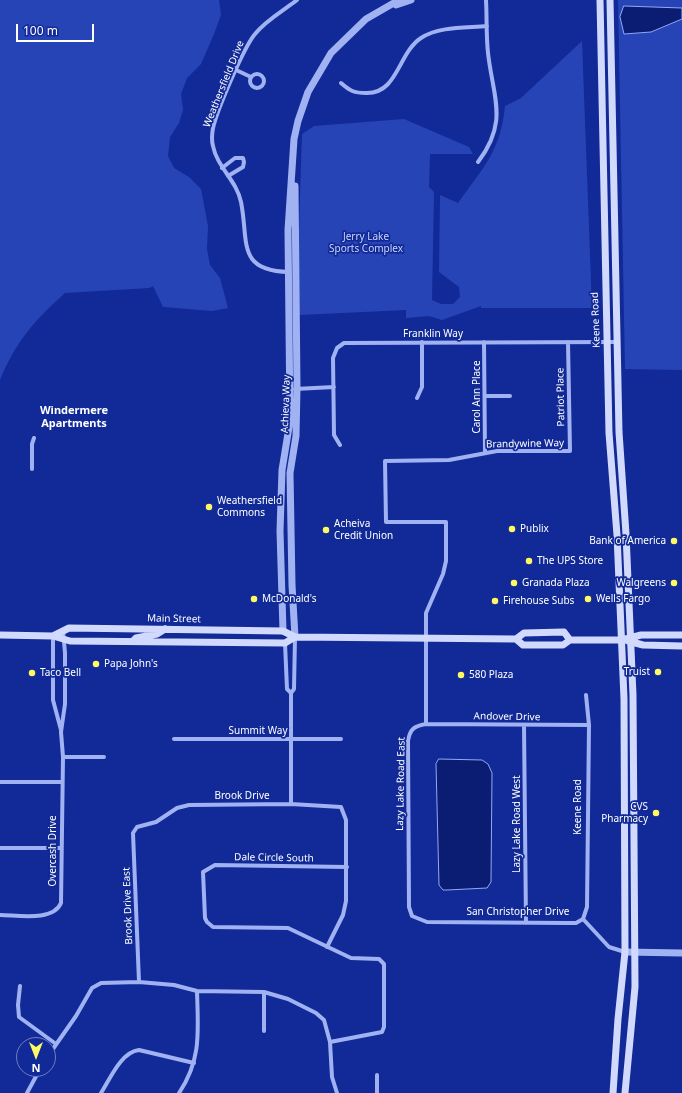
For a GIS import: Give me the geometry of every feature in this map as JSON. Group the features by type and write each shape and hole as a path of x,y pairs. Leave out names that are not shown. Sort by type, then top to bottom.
{"main road":[{"name":"Keene Road","path":"600,0 609,433 615,495 622,640 625,788 625,952 618,1019 613,1093"},
{"name":"Keene Road","path":"610,0 616,342 619,432 631,640 635,952 634,1009 625,1093"},
{"name":"Main Street","path":"53,636 70,628 283,631 295,637 516,638 524,633 564,632 570,640"},
{"path":"132,642 136,638 157,634 165,629"},
{"path":"283,631 285,643 295,637"},
{"name":"Main Street","path":"631,640 641,635 682,634"},
{"name":"Main Street","path":"0,635 53,636 70,641 285,643"},
{"name":"Main Street","path":"516,638 523,645 563,645 570,640 631,640 644,645 682,646"}],"street":[{"name":"Weathersfield Drive","path":"296,272 269,270 254,262 248,252 246,244 241,201 236,188 222,168 215,154 212,136 216,118 236,70 254,34 297,0"},
{"name":"Achieva Way","path":"283,631 280,531 282,470 290,421 288,230 294,139 298,121 314,79 331,54 353,30 366,19 399,0"},
{"name":"Achieva Way","path":"386,8 411,0"},
{"path":"478,162 488,148 496,128 496,103 488,52 486,0"},
{"path":"341,83 351,92 378,92 387,86 408,51 420,38 441,31 487,26"},
{"path":"236,70 251,77"},
{"path":"222,168 235,158 243,158 243,167 228,176"},
{"name":"Achieva Way","path":"293,172 295,186 297,388 296,436 290,473 292,593 295,637"},
{"path":"418,398 422,387 422,342"},
{"name":"Carol Ann Place","path":"484,342 485,453"},
{"name":"Patriot Place","path":"568,342 570,451"},
{"name":"Franklin Way","path":"340,445 334,435 334,354 337,348 344,343 616,342"},
{"path":"289,390 297,388 334,387"},
{"path":"485,396 510,396"},
{"path":"32,469 32,444 34,438"},
{"name":"Brandywine Way","path":"425,638 426,613 443,574 446,561 446,522 386,522 385,461 449,460 485,453 570,451"},
{"name":"Overcash Drive","path":"0,915 47,915 57,909 61,900 60,848 63,756 62,732 65,704 63,631"},
{"name":"Overcash Drive","path":"53,636 53,700 54,710 62,732"},
{"path":"291,804 292,693 294,689 295,637"},
{"path":"425,638 426,724"},
{"path":"285,643 287,688 292,693"},
{"name":"Keene Road","path":"582,919 587,907 589,725 586,695"},
{"name":"Andover Drive","path":"426,724 589,725"},
{"name":"Lazy Lake Road East","path":"412,916 409,907 408,741 412,729 416,726 426,724"},
{"name":"Lazy Lake Road West","path":"524,725 526,923"},
{"name":"Summit Way","path":"174,739 341,739"},
{"path":"63,756 104,757"},
{"path":"0,782 62,782"},
{"name":"Brook Drive","path":"134,830 139,826 156,822 177,808 185,806 291,804 338,806 345,812 347,867"},
{"name":"Brook Drive East","path":"134,830 139,982"},
{"path":"0,848 60,848"},
{"name":"Dale Circle South","path":"327,947 288,928 213,927 205,918 203,872 216,865 347,867"},
{"path":"330,1042 382,1032 384,1027 384,964 379,958 351,958 327,947 343,915 346,901 347,867"},
{"name":"San Christopher Drive","path":"412,916 427,922 568,923 576,922 582,919 609,947 625,952 682,952"},
{"path":"56,1044 76,1016 92,988 101,983 139,982 174,985 197,991 264,992 283,996 316,1013 324,1020 330,1042 330,1067 337,1093"},
{"path":"20,986 18,1005 19,1017 46,1037"},
{"path":"179,1093 187,1081 194,1063 198,1038 197,991"},
{"path":"264,992 264,1031"},
{"path":"101,1093 124,1058 134,1051 139,1050 194,1063"},
{"path":"377,1075 377,1093"},
{"path":"27,1093 36,1077"}],"green space":[{"path":"0,0 219,0 221,15 214,34 201,64 187,78 181,94 183,110 179,123 170,137 168,156 174,168 189,177 201,189 208,226 207,249 210,265 220,278 228,308 212,311 163,307 153,286 149,288 65,293 27,332 6,366 0,380"},
{"path":"618,0 682,0 682,8 672,8 651,32 682,19 682,370 625,369"},
{"name":"Jerry Lake Sports Complex","path":"582,41 592,308 481,308 481,306 442,320 429,316 406,318 406,310 299,315 298,261 302,134 314,126 404,119 469,147 473,154 430,154 429,187 434,192 432,300 441,304 453,304 460,297 459,287 439,272 440,195 458,203 495,148 503,122 505,106 521,98"}],"shaded area":[{"path":"624,6 682,8 682,19 651,32 624,34 620,17"},
{"path":"439,759 482,760 488,764 492,773 491,882 487,888 443,890 439,885 436,764"}],"place":[{"name":"Weathersfield Commons","path":"209,507"},
{"name":"Publix","path":"512,529"},
{"name":"Acheiva Credit Union","path":"326,530"},
{"name":"Bank of America","path":"674,541"},
{"name":"The UPS Store","path":"529,561"},
{"name":"Granada Plaza","path":"514,583"},
{"name":"Walgreens","path":"674,583"},
{"name":"McDonald's","path":"254,599"},
{"name":"Wells Fargo","path":"588,599"},
{"name":"Firehouse Subs","path":"495,601"},
{"name":"Papa John's","path":"96,664"},
{"name":"Truist","path":"658,672"},
{"name":"Taco Bell","path":"32,673"},
{"name":"580 Plaza","path":"461,675"},
{"name":"CVS Pharmacy","path":"656,813"}],"district":[{"name":"Windermere Apartments","path":"74,417"}]}
